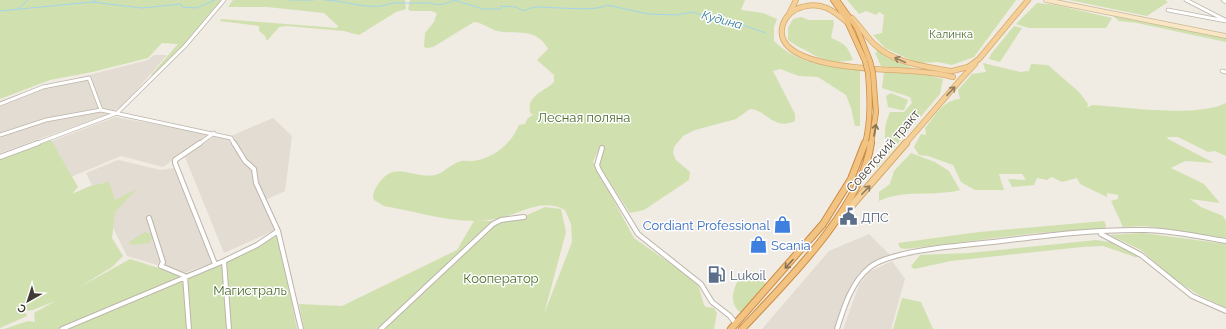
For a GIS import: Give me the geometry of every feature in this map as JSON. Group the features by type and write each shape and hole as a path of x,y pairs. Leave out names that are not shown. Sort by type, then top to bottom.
{"highway":[{"path":"833,0 848,23 868,61"},
{"path":"831,229 850,198 863,170 871,147 877,111 871,73 863,41 849,15 837,0"},
{"path":"731,329 823,224 849,187 865,144 871,116 871,73"},
{"name":"Советский тракт","path":"742,329 831,229"}],"main road":[{"path":"796,0 782,28 782,40 792,51 805,58 835,65 926,72 963,78"},
{"name":"Советский тракт","path":"831,229 974,66 1028,0"},
{"path":"1046,0 1226,36"},
{"path":"788,16 801,6 818,5 834,10 848,23"},
{"path":"849,15 874,45 896,59 925,68 951,71 961,74 963,78"},
{"path":"926,72 951,71 968,67 979,59"},
{"path":"951,71 949,74 953,77"}],"street":[{"path":"0,157 117,113 185,46 224,0"},
{"path":"1186,0 1226,21"},
{"path":"1168,10 1226,21"},
{"path":"1222,71 1226,72"},
{"path":"0,104 43,87 89,78 101,110"},
{"path":"0,135 46,120 101,110 223,135 234,141 246,161 254,169 256,183 278,231 301,329"},
{"path":"214,133 175,160 175,163 215,264"},
{"path":"602,148 597,165 598,170 638,234 701,284 712,302 730,316 736,324"},
{"path":"381,329 493,224 501,220 524,217"},
{"path":"149,218 163,262 161,266 185,276"},
{"path":"838,329 844,307 856,283 870,267 894,257 931,249 1047,236 1147,230 1226,241"},
{"path":"62,329 185,276 224,261 257,245 278,231"},
{"path":"1100,233 1141,255 1192,296 1226,312"},
{"path":"224,261 229,329"},
{"path":"185,276 189,329"}],"shaded area":[{"path":"154,55 167,55 123,106 104,116 0,153 0,101 42,87 148,60"},
{"path":"115,117 209,134 163,167 121,156 54,184 34,148"},
{"path":"273,118 292,136 285,191 263,201 275,230 224,253 185,157 214,136 226,138"},
{"path":"118,160 161,170 174,168 212,263 184,273 127,256 86,173"},
{"path":"869,234 891,256 869,265 856,280 842,305 835,329 762,329 829,251"},
{"path":"892,261 905,279 891,329 843,329 859,285 869,272"}],"green space":[{"path":"0,0 221,0 180,50 153,77 151,75 178,44 162,43 148,58 92,72 50,80 0,99"},
{"path":"233,0 405,0 406,9 396,12 359,35 344,31 287,26 279,27 267,41 265,36 259,31 259,26 220,21 221,19 337,28 338,26 324,13 267,7 228,7"},
{"path":"410,0 745,0 741,10 763,13 777,19 774,27 774,41 793,55 814,63 860,69 860,126 855,126 846,95 818,77 799,76 780,69 773,71 795,114 795,121 788,123 776,122 756,110 750,109 736,119 695,130 683,136 674,147 673,153 676,160 690,172 689,180 644,210 630,213 599,166 604,148 599,149 593,162 634,238 688,276 698,285 704,305 706,307 714,308 717,313 714,329 304,329 299,304 342,306 457,250 474,221 454,220 384,206 374,200 373,196 377,186 383,178 390,173 397,171 435,175 458,162 473,161 488,157 506,144 516,132 519,125 526,125 525,123 528,118 534,114 531,114 530,108 533,98 554,82 554,75 537,60 548,49 543,42 531,34 497,31 474,22 433,47 427,48 424,47 425,33 434,22 437,13 431,11 410,11 408,9","holes":["539,206 556,206 565,210 571,224 572,242 544,314 566,232 561,209 545,207 514,221 482,221 496,219"]},
{"name":"Калинка","path":"847,0 1016,0 974,57 952,65 938,62 917,63 885,48 873,35 882,33 884,15 879,12 876,15 866,11 859,14"},
{"path":"1069,0 1165,0 1168,2 1147,16"},
{"path":"1037,3 1056,5 1112,18 1106,28 1029,28 1016,24"},
{"path":"1113,16 1226,38 1226,42 1137,23 1119,21"},
{"path":"801,17 809,20 834,20 831,38 845,46 853,60 838,62 828,61 788,40 788,28 793,19"},
{"path":"1014,26 1022,28 1000,62 989,59 991,54"},
{"path":"878,51 886,57 915,69 881,66 875,53"},
{"path":"983,63 1020,72 1029,71 1031,64 1048,65 1079,92 1088,104 1087,108 1092,105 1180,111 1198,110 1226,103 1226,156 1215,151 1208,152 1178,137 1167,137 1168,139 1214,163 1185,161 1171,168 1204,184 1220,203 1190,199 1201,207 1223,216 1226,221 1226,238 1145,226 1123,227 1111,201 1118,199 1118,195 1107,193 1107,197 1080,184 1077,178 1062,182 1052,177 1047,180 1037,178 1034,185 1012,187 1008,179 1026,180 1022,174 999,174 1004,190 975,190 961,182 953,165 928,156 919,155 914,147 921,134 926,135 925,128 944,105 960,99 958,90 972,74 986,72"},
{"path":"884,72 923,74 943,79 940,94 875,170 882,147 887,147 885,129 890,112 904,112 912,103 910,97 882,88"},
{"path":"891,93 908,100 904,110 888,107 886,96"},
{"name":"Магистраль","path":"51,140 78,187 72,194 90,186 109,182 115,200 137,189 115,212 112,238 123,256 112,267 78,288 130,259 181,275 220,261 278,233 297,329 4,329 28,321 35,322 34,313 55,301 33,310 25,311 27,316 0,328 0,158"},
{"path":"911,153 935,162 949,171 960,190 939,193 898,195 879,201 879,192 890,184 894,171"},
{"path":"1104,221 1106,225 1105,229 1036,233 906,249 900,248 898,243 979,232"},
{"path":"145,232 150,234 152,237 150,243 131,245 129,242"},
{"path":"1143,233 1226,244 1226,308 1199,295 1175,280 1141,250 1110,235"},
{"path":"1096,240 1110,242 1140,257 1135,257 1103,246 951,261 914,269 911,266 920,255 969,253"},
{"path":"745,276 763,281 766,284 741,313 734,305 733,296 735,286 740,277"},
{"path":"902,298 921,302 933,329 893,329"}],"waterway":[{"path":"18,9 28,0"},
{"name":"Кудина","path":"92,2 97,0"},
{"name":"Кудина","path":"92,2 142,8 181,4 182,7 196,8 215,0"},
{"name":"Кудина","path":"289,0 314,0"},
{"name":"Кудина","path":"324,0 367,6 392,3 439,4 454,0 483,9 500,9 501,6 516,7 523,11 536,7 585,9 607,5 648,14 676,15 694,12 705,17 725,19 766,33"},
{"name":"Кудина","path":"0,11 92,2"}],"place":[{"name":"ДПС","path":"848,217"},
{"name":"Cordiant Professional","path":"783,225"},
{"name":"Scania","path":"758,245"},
{"name":"Lukoil","path":"717,275"}],"park label":[{"name":"Лесная поляна","path":"584,117"},
{"name":"Кооператор","path":"501,278"}]}
